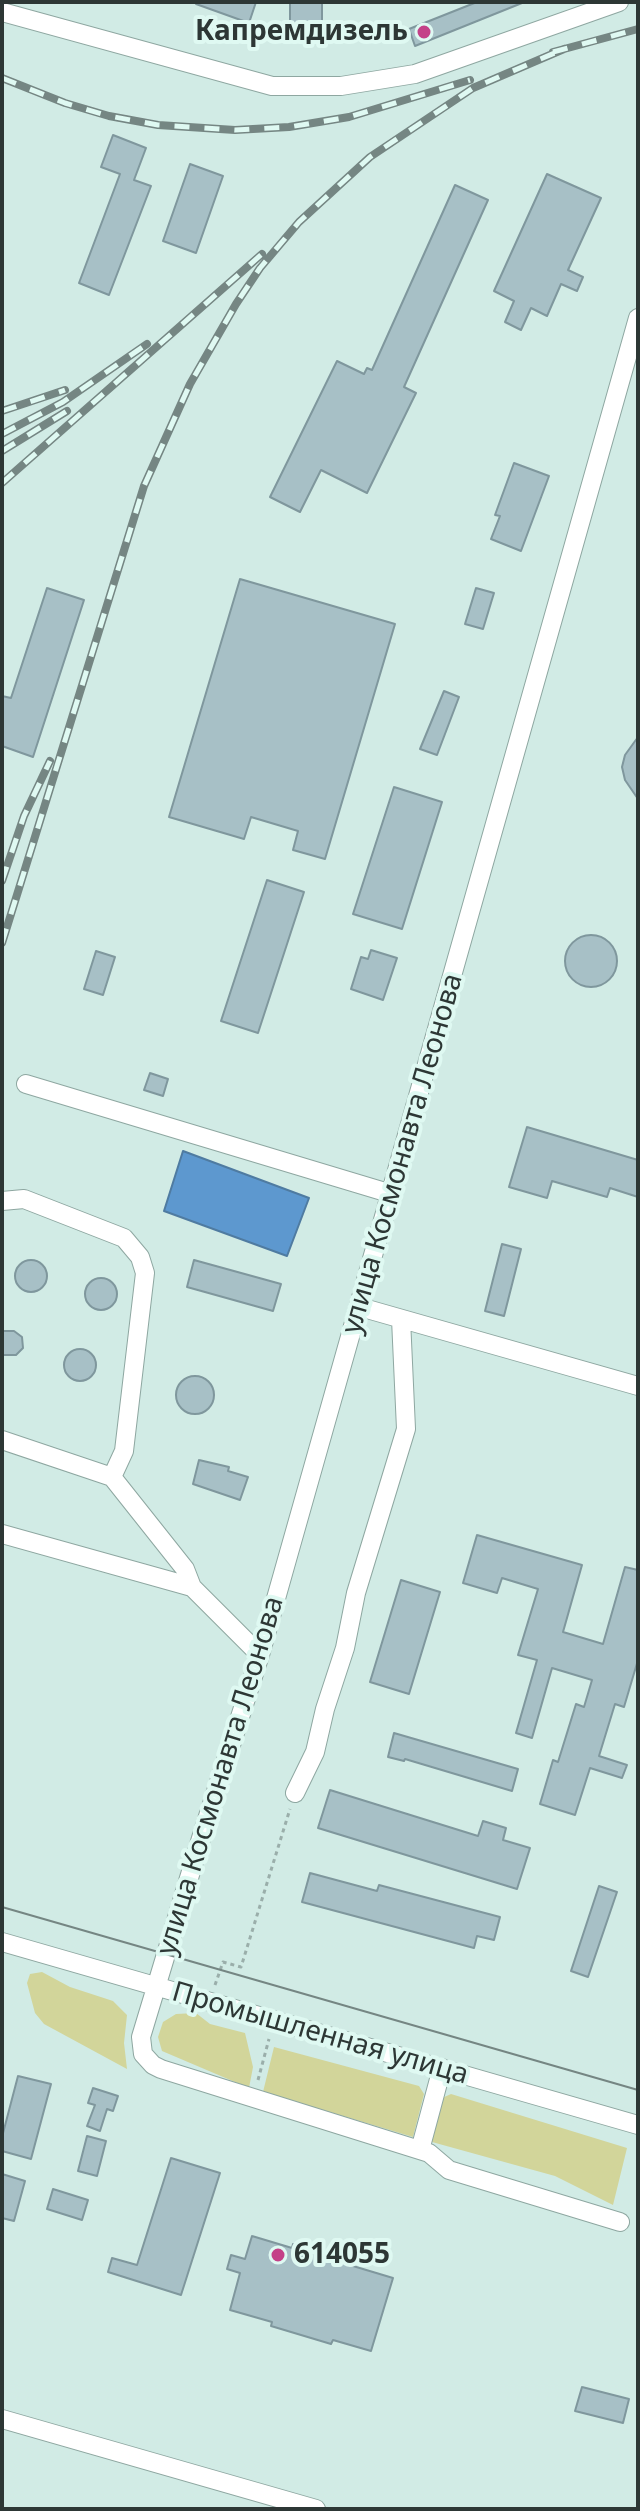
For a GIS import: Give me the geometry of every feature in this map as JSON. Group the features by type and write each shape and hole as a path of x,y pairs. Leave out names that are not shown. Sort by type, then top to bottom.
{"street":[{"path":"2,12 272,86 341,86 415,74 619,2"},
{"name":"улица Космонавта Леонова","path":"252,2099 161,2069 147,2060 141,2037 260,1655 638,318"},
{"path":"26,1084 392,1194"},
{"path":"2,1201 24,1199 124,1238 140,1257 145,1273 124,1451 112,1477"},
{"path":"360,1307 638,1386"},
{"path":"295,1793 315,1752 345,1648 356,1593 406,1429 401,1319"},
{"path":"2,1440 112,1477 185,1569 192,1587 260,1655"},
{"path":"2,1534 192,1587"},
{"name":"Промышленная улица","path":"2,1942 638,2125"},
{"path":"420,2150 442,2068"},
{"path":"252,2099 420,2150 434,2156 449,2170 620,2222"},
{"path":"2,2419 316,2509"}],"path":[{"path":"214,1989 223,1962 241,1967 295,1793"},
{"path":"252,2099 269,2039"}],"green space":[{"path":"42,1972 70,1987 113,2001 127,2015 124,2043 127,2069 44,2024 35,2013 27,1983 30,1974"},
{"path":"196,2013 210,2024 245,2033 253,2067 249,2088 162,2051 158,2037 163,2022 176,2014"},
{"path":"274,2047 419,2086 424,2094 413,2137 263,2092"},
{"path":"451,2094 627,2148 613,2205 555,2176 432,2142 440,2099"}],"water":[{"path":"183,1151 309,1198 287,1256 164,1211"}],"building":[{"path":"196,2 256,2 249,23"},
{"path":"290,2 322,2 322,38 290,38"},
{"path":"477,2 522,3 415,46 409,29"},
{"path":"113,135 146,148 134,180 151,186 109,295 79,283 120,174 101,167"},
{"path":"190,164 223,176 196,253 163,241"},
{"path":"547,174 601,198 568,270 583,277 577,291 561,284 547,316 531,308 521,330 505,322 514,301 494,291"},
{"path":"455,185 488,200 404,387 416,393 367,493 321,470 300,512 270,497 337,361 364,374 367,368 372,370"},
{"path":"514,463 549,476 521,551 491,539 500,516 495,515"},
{"path":"240,579 395,624 325,859 293,850 298,831 251,817 244,839 169,817"},
{"path":"47,588 84,600 33,757 2,746 2,696 11,698"},
{"path":"476,588 494,593 483,629 465,624"},
{"path":"444,691 459,697 437,755 420,749"},
{"path":"638,737 638,799 625,780 622,767 625,755"},
{"path":"394,787 442,802 402,929 353,914"},
{"path":"267,880 304,892 258,1033 221,1021"},
{"path":"591,935 609,943 617,961 609,979 591,987 573,979 565,961 573,943"},
{"path":"371,950 397,958 383,1000 351,989 361,957 368,959"},
{"path":"96,951 115,957 103,995 84,989"},
{"path":"150,1073 168,1079 163,1096 144,1090"},
{"path":"527,1127 638,1160 638,1197 610,1188 607,1197 552,1181 547,1198 509,1187"},
{"path":"502,1244 521,1249 504,1316 485,1311"},
{"path":"31,1260 42,1265 47,1276 42,1287 31,1292 20,1287 15,1276 20,1265"},
{"path":"194,1260 281,1284 273,1311 187,1287"},
{"path":"101,1278 112,1283 117,1294 112,1305 101,1310 90,1305 85,1294 90,1283"},
{"path":"2,1331 14,1331 22,1337 23,1348 16,1355 2,1355"},
{"path":"80,1349 91,1354 96,1365 91,1376 80,1381 69,1376 64,1365 69,1354"},
{"path":"195,1376 209,1381 214,1395 209,1409 195,1414 181,1409 176,1395 181,1381"},
{"path":"199,1460 229,1467 228,1471 248,1477 240,1500 193,1484"},
{"path":"477,1535 582,1565 563,1632 603,1644 625,1567 638,1570 638,1660 624,1707 615,1704 599,1756 627,1765 622,1778 590,1768 575,1815 540,1804 553,1760 558,1762 576,1704 584,1707 592,1680 552,1668 532,1738 516,1733 537,1660 518,1655 538,1589 502,1578 497,1593 463,1583"},
{"path":"401,1580 440,1592 409,1694 370,1682"},
{"path":"394,1733 518,1769 512,1791 405,1759 388,1757"},
{"path":"330,1790 478,1836 483,1821 506,1828 503,1840 530,1848 517,1889 318,1828"},
{"path":"310,1873 377,1891 379,1885 500,1917 494,1940 477,1936 474,1948 302,1902"},
{"path":"599,1886 617,1892 588,1977 571,1971"},
{"path":"18,2076 51,2084 31,2159 2,2151 2,2137"},
{"path":"93,2088 118,2096 113,2111 107,2109 100,2131 87,2126 95,2105 88,2103"},
{"path":"87,2136 106,2141 97,2176 78,2171"},
{"path":"171,2158 220,2173 181,2295 108,2272 112,2258 137,2265"},
{"path":"2,2174 25,2181 14,2221 2,2218"},
{"path":"53,2189 88,2200 82,2220 47,2209"},
{"path":"252,2236 355,2262 353,2266 393,2278 371,2351 333,2340 331,2344 230,2310 240,2273 227,2269 231,2255 245,2259"},
{"path":"582,2387 629,2399 623,2423 575,2411"}],"tram line":[{"path":"2,1907 638,2090"}],"railway":[{"path":"553,52 638,29"},
{"path":"2,943 144,486 190,384 236,304 260,268 299,222 370,157 473,88 564,49"},
{"path":"2,78 65,103 109,116 158,125 235,130 289,127 349,117 470,80"},
{"path":"2,483 262,254"},
{"path":"2,434 63,402 147,344"},
{"path":"2,411 65,390"},
{"path":"2,451 67,411"},
{"path":"2,881 24,816 50,761"}],"place":[{"name":"Капремдизель","path":"424,32"},
{"name":"614055","path":"278,2255"}]}
